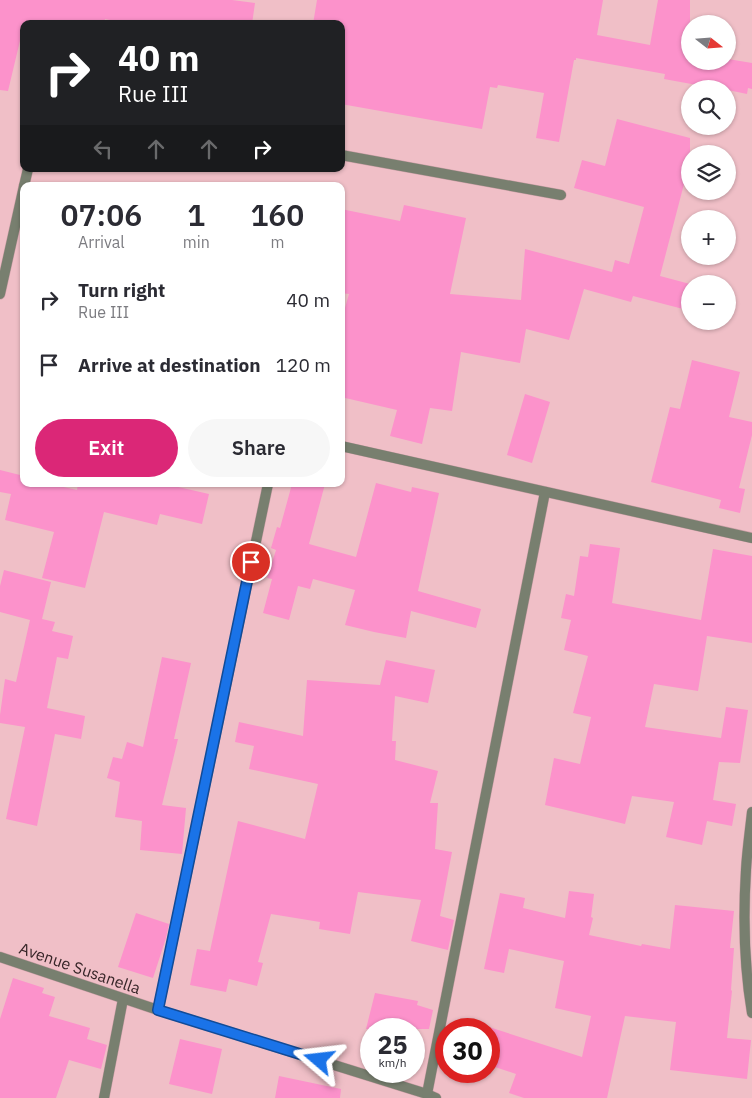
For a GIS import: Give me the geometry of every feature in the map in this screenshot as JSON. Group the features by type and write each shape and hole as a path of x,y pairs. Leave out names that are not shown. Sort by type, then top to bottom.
{"street":[{"path":"345,156 561,195"},
{"path":"0,294 20,204"},
{"path":"345,447 752,538"},
{"path":"158,1010 267,487"},
{"path":"431,1096 545,492"},
{"path":"752,812 746,869 744,934 748,990 752,1013"},
{"name":"Avenue Susanella","path":"0,957 123,999 431,1096"},
{"path":"104,1098 123,999"}],"building":[{"path":"0,0 232,0 255,3 253,20 20,20 20,41 8,91 0,90"},
{"path":"317,0 603,0 597,35 650,45 658,0 690,0 690,15 681,15 681,70 736,70 736,60 752,63 752,89 748,88 747,94 736,92 736,80 681,80 681,82 664,79 665,74 576,58 574,60 559,142 536,138 544,93 498,85 497,88 490,87 482,129 345,105 345,20 314,20"},
{"path":"617,119 690,138 690,145 681,145 681,196 660,276 681,282 681,308 633,296 631,302 584,289 569,340 526,329 520,363 461,352 452,411 430,408 422,444 390,436 397,410 345,398 345,308 349,294 345,294 345,210 400,221 404,205 466,218 450,294 521,300 525,249 612,272 615,260 629,264 644,207 574,188 582,160 605,166"},
{"path":"692,360 740,372 729,417 752,422 752,435 739,488 745,489 740,513 719,508 721,500 651,482 670,407 680,409"},
{"path":"525,394 550,402 532,463 507,455"},
{"path":"0,470 20,475 20,487 64,487 77,490 78,487 178,487 209,494 202,524 160,514 157,525 104,512 85,588 42,578 54,532 5,520 11,494 0,492"},
{"path":"376,483 411,492 412,487 439,493 418,591 481,609 476,628 411,611 406,638 345,625 355,590 313,579 310,589 298,586 289,620 263,613 272,579 267,578 276,550 271,548 277,527 280,528 291,487 324,487 309,544 356,557"},
{"path":"590,544 620,548 612,603 701,620 713,549 752,556 752,643 707,636 698,691 654,684 645,727 721,738 726,707 748,710 740,763 719,762 713,800 736,804 732,826 707,821 702,845 666,837 674,802 632,796 625,824 545,805 554,758 580,764 591,717 573,713 588,656 564,650 571,620 561,618 566,594 574,596 580,556 588,557"},
{"path":"4,570 51,582 42,619 55,622 52,631 73,636 68,659 57,657 47,708 85,716 81,739 55,734 37,826 6,819 25,727 0,723 0,715 5,679 16,682 30,620 0,612 0,586"},
{"path":"162,657 191,663 174,739 178,739 162,805 186,808 182,854 140,850 142,821 115,817 120,782 107,778 113,757 122,759 127,742 143,747"},
{"path":"386,660 435,670 428,703 395,696 392,741 396,741 395,760 438,771 430,803 438,803 435,849 452,852 440,916 454,920 448,950 411,941 421,900 358,892 350,934 319,929 320,922 271,914 258,962 263,963 257,986 229,979 226,992 190,985 197,949 210,951 238,821 305,839 318,784 249,769 254,746 235,742 239,722 303,736 307,680 380,685"},
{"path":"569,891 594,894 591,917 593,918 589,935 641,946 642,944 670,949 675,905 734,911 730,948 734,948 732,991 727,1038 751,1040 747,1079 670,1070 676,1022 625,1016 607,1098 524,1098 509,1093 516,1074 500,1069 500,1031 582,1057 591,1016 555,1008 564,961 509,949 504,973 484,969 500,893 525,898 523,908 565,918"},
{"path":"136,913 169,924 153,978 118,967"},
{"path":"13,978 44,988 42,993 55,997 49,1016 90,1028 87,1039 107,1045 101,1069 69,1060 56,1098 0,1098 0,1019"},
{"path":"375,993 418,1001 417,1005 433,1010 429,1029 425,1029 425,1018 369,1018"},
{"path":"180,1039 222,1049 212,1094 169,1084"},
{"path":"279,1076 341,1089 340,1098 275,1098"}],"route":[{"path":"251,562 158,1010 319,1060"}]}
